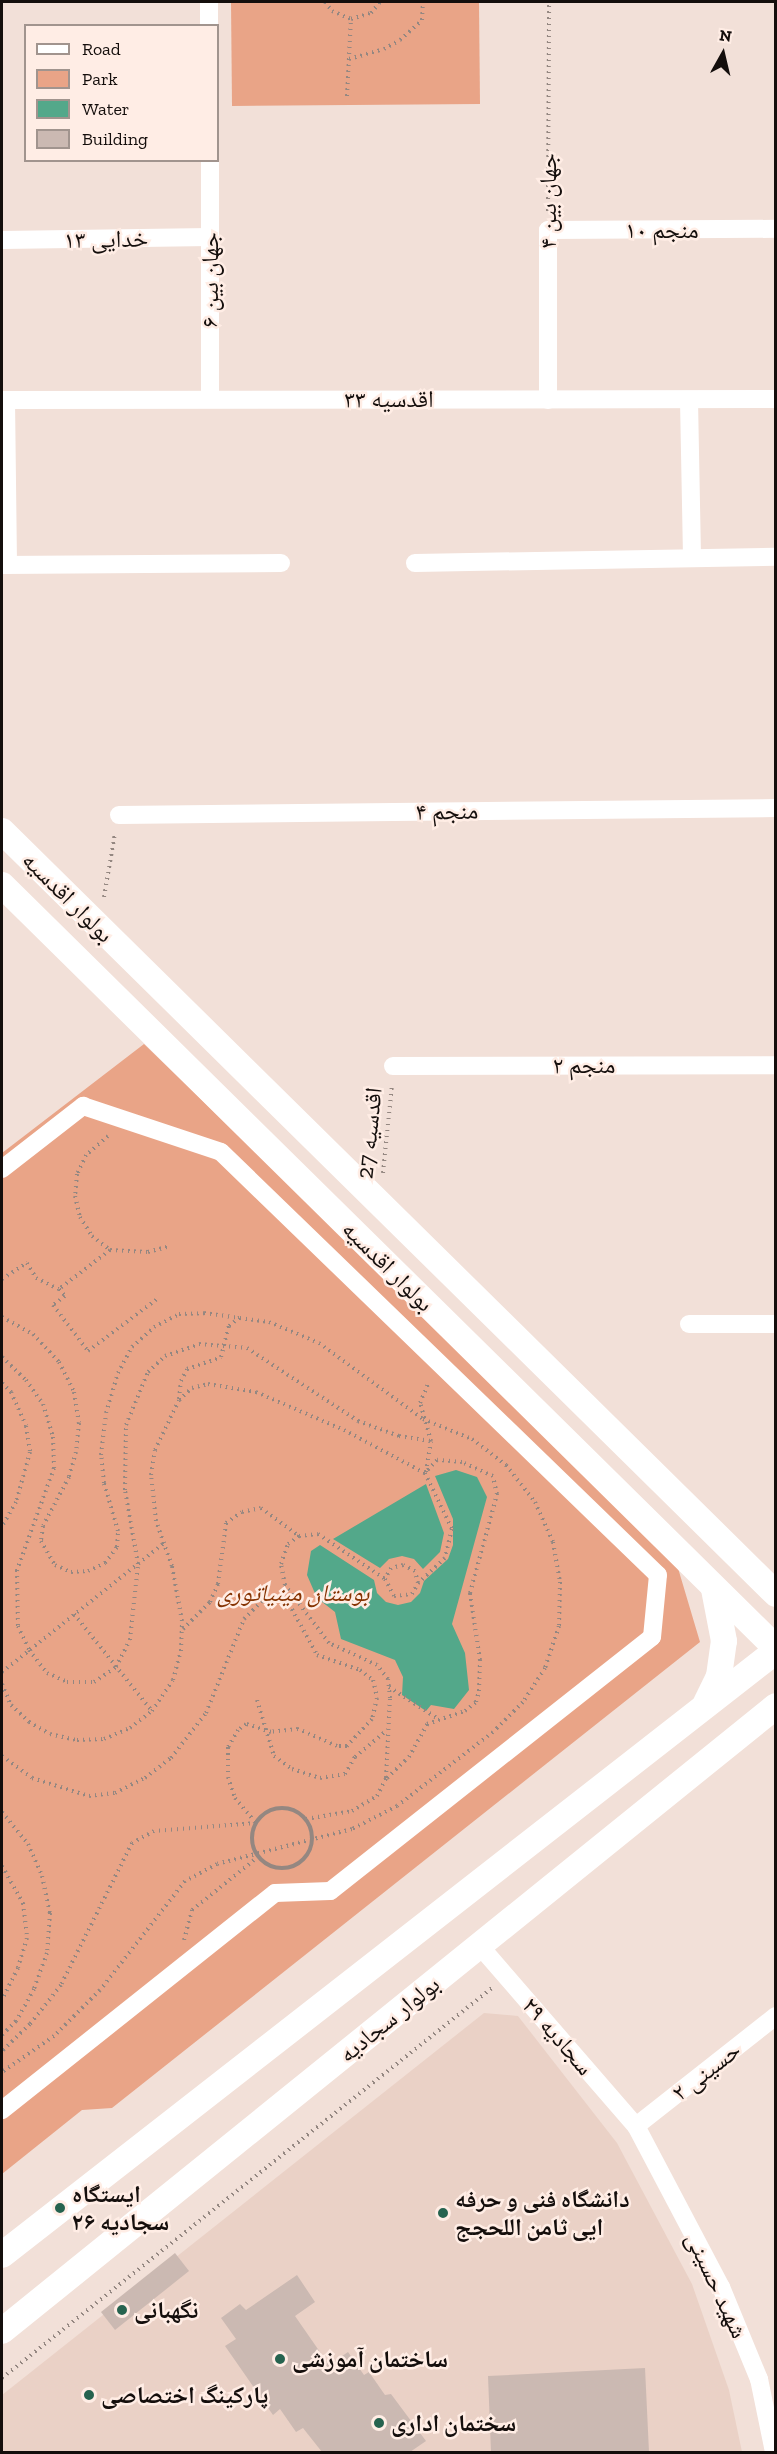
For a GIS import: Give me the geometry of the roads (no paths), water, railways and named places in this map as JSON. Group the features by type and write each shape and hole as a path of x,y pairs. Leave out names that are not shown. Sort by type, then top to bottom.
{"main road":[{"name":"بولوار اقدسیه","path":"2,831 776,1594"},
{"name":"بولوار اقدسیه","path":"2,885 776,1650"},
{"path":"705,1706 719,1676 724,1641 721,1609 712,1586"},
{"path":"2,2255 776,1650"},
{"name":"بولوار سجادیه","path":"2,2331 776,1706"}],"street":[{"path":"209,2 209,24"},
{"name":"جهان بین ۶","path":"210,162 210,399"},
{"name":"منجم ۱۰","path":"548,230 776,229"},
{"name":"جهان بین ۴","path":"548,230 548,400"},
{"name":"خدایی ۱۳","path":"2,240 210,237"},
{"name":"اقدسیه ۳۳","path":"4,400 776,399"},
{"path":"4,400 5,565 281,563"},
{"path":"689,400 692,558"},
{"path":"415,563 776,557"},
{"name":"منجم ۴","path":"119,815 776,808"},
{"name":"منجم ۲","path":"393,1066 776,1065"},
{"path":"2,1169 83,1106 221,1152 658,1575 652,1637 330,1891 275,1893 2,2110"},
{"path":"689,1324 776,1324"},
{"name":"سجادیه ۲۹","path":"479,1946 636,2126"},
{"name":"حسینی ۲","path":"636,2126 776,2016"},
{"name":"شهید حسینی","path":"636,2126 721,2287 759,2379 774,2452"}],"water":[{"path":"456,1470 477,1477 487,1497 452,1624 465,1653 469,1690 454,1709 431,1705 426,1711 402,1695 403,1677 395,1660 341,1639 335,1612 317,1598 307,1575 311,1551 320,1545 374,1580 377,1593 386,1602 398,1605 411,1602 420,1593 424,1581 448,1559 453,1545 453,1519 435,1476"},
{"path":"426,1484 444,1533 440,1552 423,1569 414,1559 402,1556 389,1559 380,1568 333,1539"}],"place":[{"name":"ایستگاه سجادیه ۲۶","path":"60,2208"},
{"name":"دانشگاه فنی و حرفه ایی ثامن اللحجج","path":"443,2213"},
{"name":"نگهبانی","path":"122,2310"},
{"name":"ساختمان آموزشی","path":"280,2359"},
{"name":"پارکینگ اختصاصی","path":"89,2395"},
{"name":"سختمان اداری","path":"379,2423"}],"park label":[{"name":"بوستان مینیاتوری","path":"293,1593"}]}
